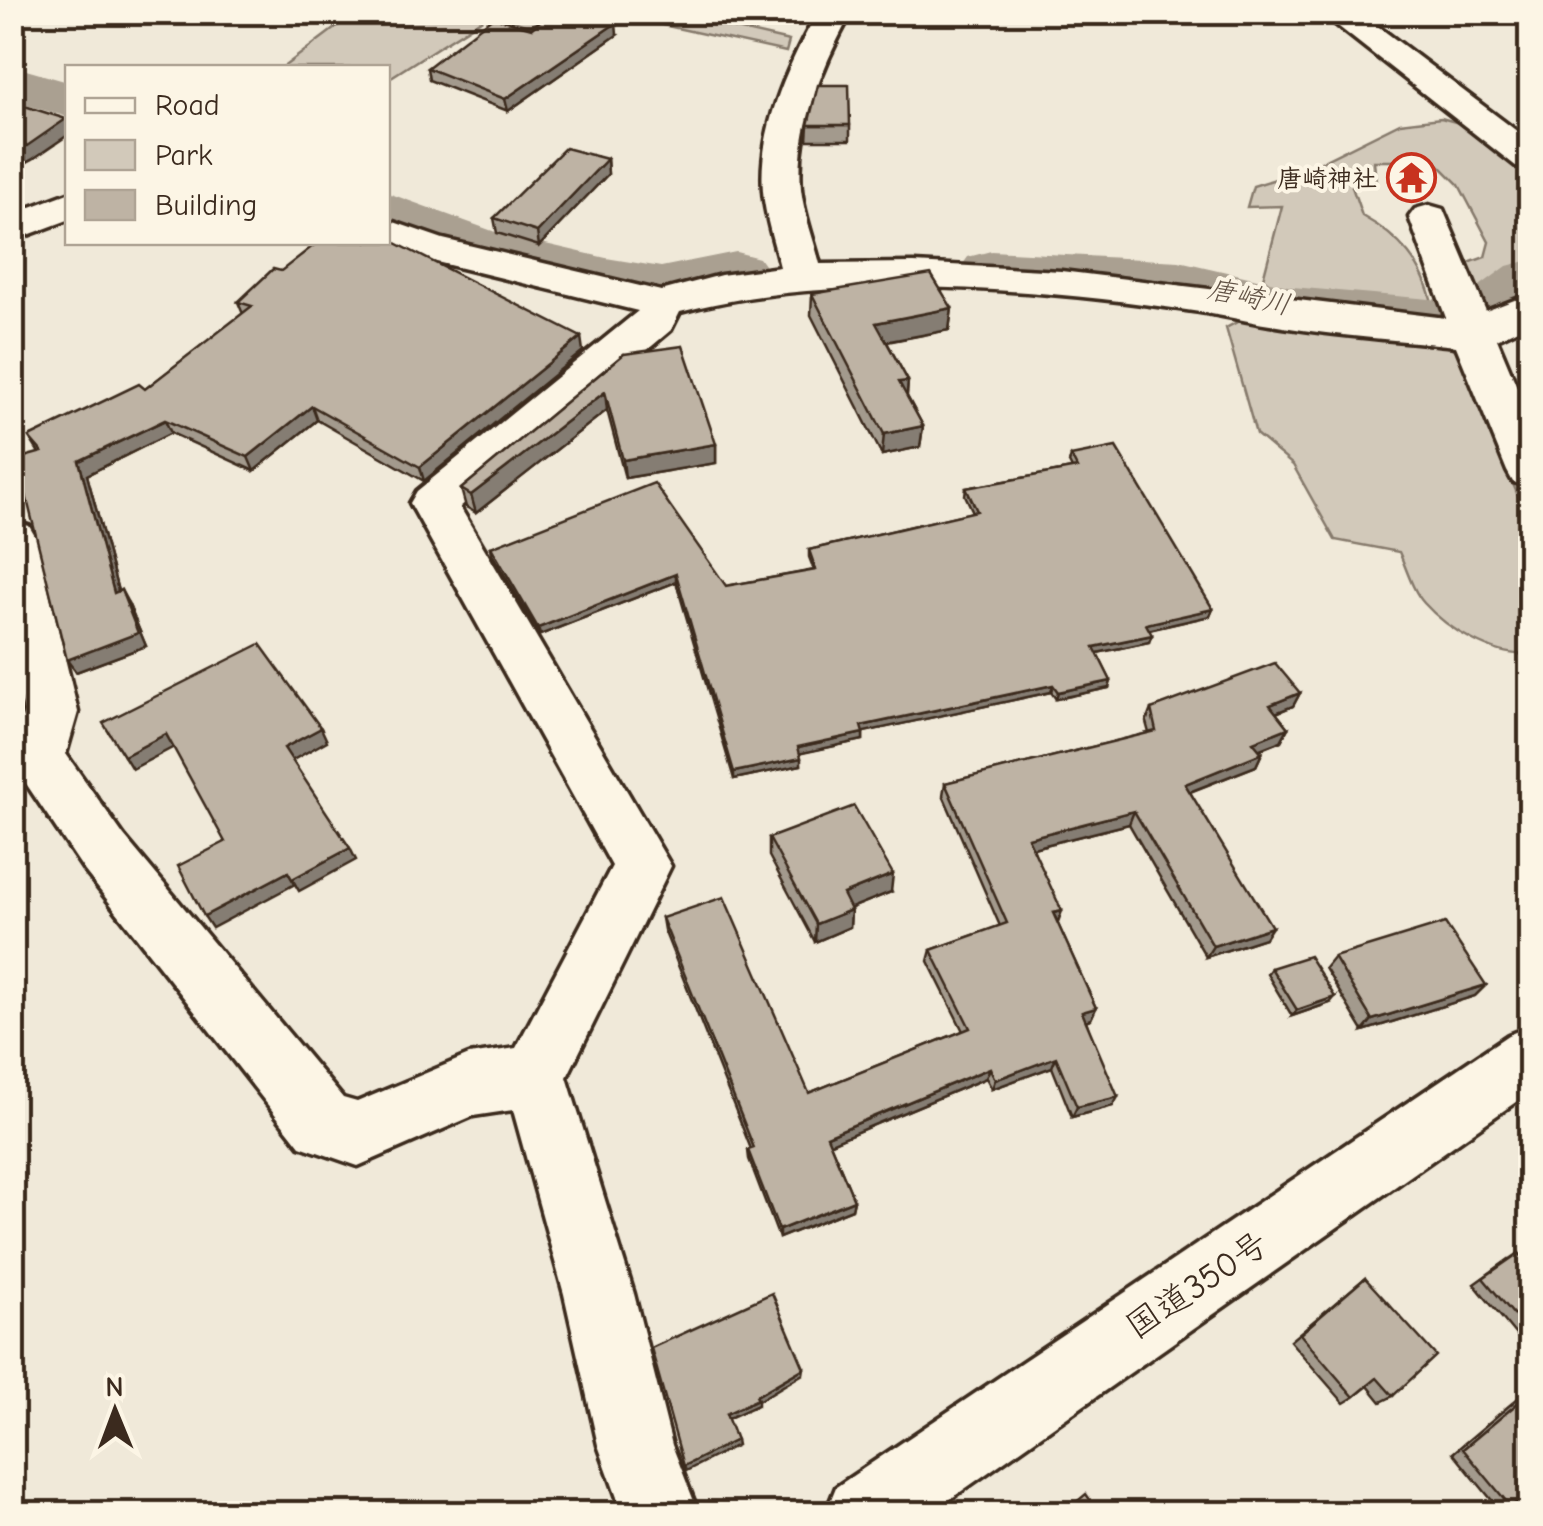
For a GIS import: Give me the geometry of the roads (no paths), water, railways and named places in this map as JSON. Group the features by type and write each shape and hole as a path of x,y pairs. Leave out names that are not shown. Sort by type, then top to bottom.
{"main road":[{"path":"1337,12 1530,159"},
{"path":"803,276 782,190 784,146 828,25"},
{"path":"12,229 65,205"},
{"path":"1429,216 1530,471"},
{"path":"390,233 430,248 661,304 721,288 803,276 914,276 1061,284 1467,319 1530,307"},
{"path":"661,304 656,321 434,504 642,866 535,1076 599,1294 635,1444 661,1514"},
{"path":"12,538 51,712 38,757 104,853 323,1124 358,1134 469,1086 535,1076"},
{"name":"国道350号","path":"863,1514 1530,1056"}],"waterway":[{"name":"唐崎川","path":"12,83 65,99"},
{"name":"唐崎川","path":"390,213 478,248 606,278 661,287 736,272"},
{"name":"唐崎川","path":"991,271 1179,281 1292,308 1453,322 1482,317 1530,280"}],"place":[{"name":"唐崎神社","path":"1412,178"}]}
